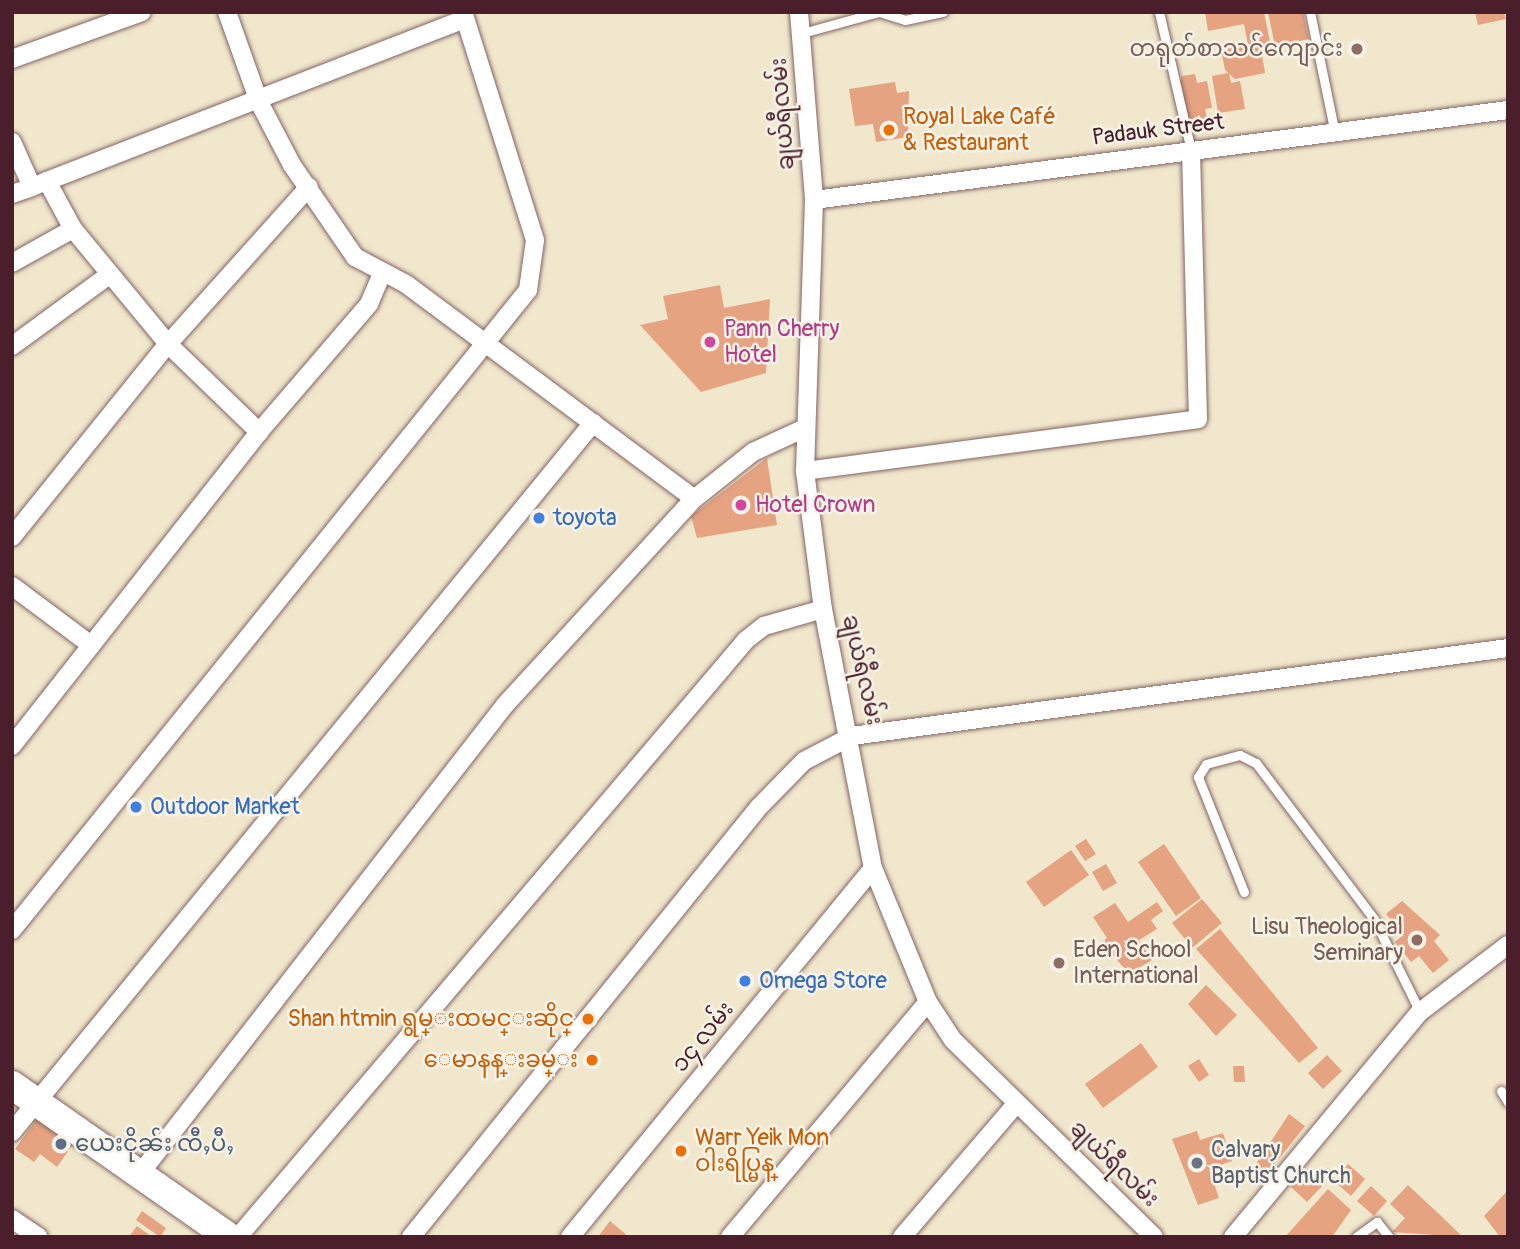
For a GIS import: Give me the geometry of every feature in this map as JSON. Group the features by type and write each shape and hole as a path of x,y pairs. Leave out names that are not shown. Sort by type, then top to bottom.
{"highway":[{"path":"23,1093 229,1237"}],"street":[{"path":"12,59 142,12"},
{"path":"227,12 259,102 309,187 355,257 486,343 694,499"},
{"name":"ချယ်ရီလမ်း","path":"799,12 814,200 803,429 805,471 823,610 852,736 873,868 929,1002 953,1040 1154,1237"},
{"path":"12,194 259,102 464,16 535,240 528,290 12,930"},
{"name":"Padauk Street","path":"814,200 1508,110"},
{"path":"12,142 39,184 109,275 168,344 258,432"},
{"path":"805,471 1200,418 1191,151"},
{"path":"12,537 168,344 309,187"},
{"path":"12,263 74,229"},
{"path":"12,746 258,432 369,304 382,273"},
{"path":"12,346 109,275"},
{"path":"12,1132 23,1093 593,423"},
{"path":"139,1175 505,705 694,499 753,452 803,429"},
{"path":"12,586 91,645"},
{"path":"238,1237 746,640 764,626 823,610"},
{"path":"411,1237 760,807 804,761 852,736 1508,648"},
{"name":"၁၄ လမ်း","path":"570,1237 873,868"},
{"path":"1233,1237 1420,1012 1508,945"},
{"path":"730,1237 929,1002"},
{"path":"902,1237 1016,1104"},
{"path":"12,1219 39,1237"}],"lane":[{"path":"802,33 879,12 905,20 943,12"},
{"path":"1159,12 1191,151"},
{"path":"1310,12 1335,134"},
{"path":"1244,892 1198,777 1206,764 1240,755 1256,763 1374,919 1420,1012"},
{"path":"1501,1091 1508,1102"},
{"path":"1356,1237 1377,1222 1390,1237"}],"building":[{"path":"1205,12 1264,12 1272,52 1262,55 1265,73 1235,79 1225,70 1221,50 1248,45 1244,24 1208,31"},
{"path":"1268,12 1303,12 1309,39 1275,46"},
{"path":"1475,12 1504,12 1506,19 1478,25"},
{"path":"1229,73 1231,83 1240,81 1245,109 1218,113 1212,76"},
{"path":"1195,74 1197,83 1207,81 1212,108 1205,109 1209,130 1188,134 1179,85 1182,76"},
{"path":"895,82 897,93 909,91 908,137 876,142 873,124 855,126 849,89"},
{"name":"Pann Cherry Hotel","path":"720,285 724,308 770,299 766,373 701,392 640,325 668,319 663,296"},
{"path":"767,458 777,525 697,538 691,516"},
{"path":"1086,839 1096,854 1085,861 1075,846"},
{"path":"1164,844 1201,898 1176,916 1138,862"},
{"path":"1071,850 1089,875 1044,907 1026,882"},
{"path":"1106,864 1117,883 1103,891 1092,872"},
{"path":"1202,899 1222,923 1192,948 1172,923"},
{"path":"1402,901 1440,935 1434,941 1449,960 1433,973 1419,956 1411,962 1395,942 1403,935 1386,914"},
{"path":"1157,902 1163,911 1151,920 1157,929 1139,940 1152,960 1129,974 1102,942 1107,938 1093,917 1115,903 1128,922"},
{"path":"1220,929 1318,1048 1299,1063 1196,949"},
{"path":"1206,985 1237,1015 1216,1036 1188,1004"},
{"path":"1141,1043 1158,1067 1103,1108 1085,1084"},
{"path":"1327,1055 1342,1071 1323,1089 1308,1073"},
{"path":"1199,1059 1209,1075 1199,1082 1188,1066"},
{"path":"1233,1066 1244,1066 1245,1082 1234,1082"},
{"path":"1289,1114 1305,1126 1265,1176 1254,1167"},
{"path":"39,1116 76,1140 57,1167 40,1154 34,1162 15,1149"},
{"path":"1197,1131 1200,1140 1223,1133 1232,1161 1209,1169 1219,1198 1198,1205 1172,1139"},
{"path":"1348,1164 1365,1179 1351,1196 1334,1181"},
{"path":"1307,1168 1324,1184 1307,1202 1290,1186"},
{"path":"1408,1185 1463,1237 1392,1232 1405,1218 1390,1204"},
{"path":"1371,1186 1387,1201 1374,1216 1357,1201"},
{"path":"1328,1189 1351,1210 1332,1237 1285,1237"},
{"path":"1508,1190 1508,1237 1500,1237 1484,1216"},
{"path":"142,1211 166,1228 160,1237 136,1220"},
{"path":"610,1221 629,1237 598,1237"},
{"path":"137,1226 152,1237 129,1237"}],"place":[{"name":"တရုတ်စာသင်ကျောင်း","path":"1357,49"},
{"name":"Royal Lake Café & Restaurant","path":"889,130"},
{"name":"Pann Cherry Hotel","path":"710,342"},
{"name":"Hotel Crown","path":"741,505"},
{"name":"toyota","path":"539,518"},
{"name":"Outdoor Market","path":"136,807"},
{"name":"Lisu Theological Seminary","path":"1417,940"},
{"name":"Eden School International","path":"1059,963"},
{"name":"Omega Store","path":"745,981"},
{"name":"Shan htmin ရွမ္းထမင္းဆိုင္","path":"588,1019"},
{"name":"ေမာနန္းခမ္း","path":"592,1060"},
{"name":"ယေးငိုၼ်း ၸီႇပီႇ","path":"61,1144"},
{"name":"Warr Yeik Mon ဝါးရိပ္မြန္","path":"681,1151"},
{"name":"Calvary Baptist Church","path":"1197,1163"}]}
